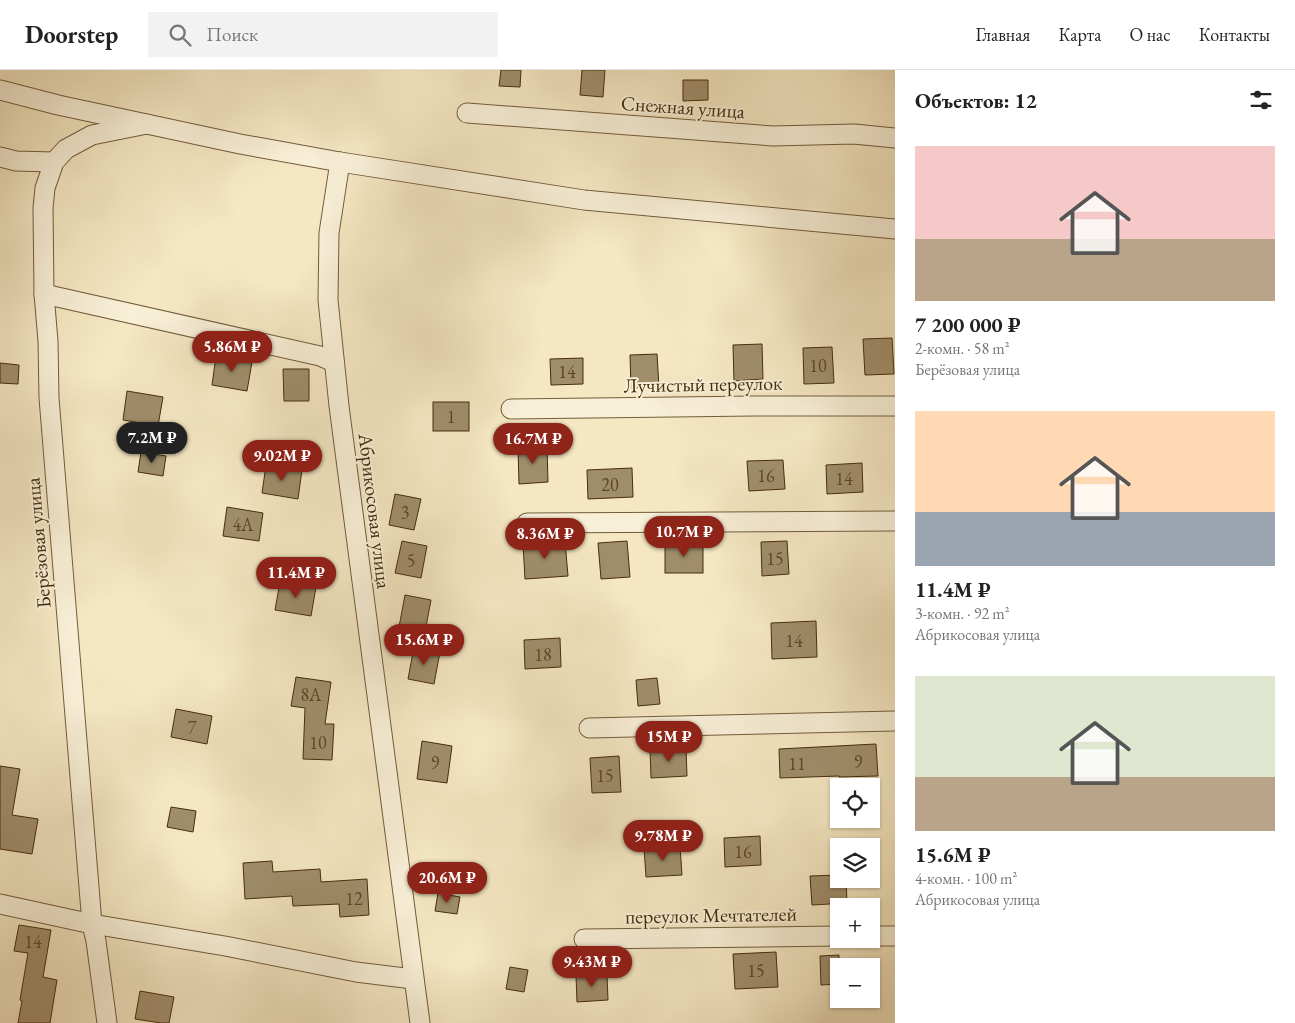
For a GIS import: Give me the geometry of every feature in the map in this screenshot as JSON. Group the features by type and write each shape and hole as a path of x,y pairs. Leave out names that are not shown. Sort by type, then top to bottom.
{"street":[{"path":"0,90 58,105 240,144 340,162 584,200 895,229"},
{"name":"Снежная улица","path":"467,113 773,136 854,134 895,138"},
{"name":"Берёзовая улица","path":"107,1023 92,924 48,398 48,340 44,294 44,198 45,188 54,162 66,149 92,135 147,124"},
{"path":"0,157 16,161 54,162"},
{"name":"Абрикосовая улица","path":"340,162 329,233 328,300 334,362 420,1023"},
{"path":"44,294 320,356 334,362"},
{"name":"Лучистый переулок","path":"511,409 895,406"},
{"path":"527,523 895,521"},
{"path":"589,728 895,721"},
{"path":"0,904 92,924 225,946 356,972 413,979"},
{"name":"переулок Мечтателей","path":"584,939 830,936"},
{"path":"880,936 895,936"}],"building":[{"path":"501,70 521,70 520,87 499,86"},
{"path":"582,70 605,70 603,97 580,95"},
{"path":"683,80 708,80 708,100 683,101"},
{"path":"892,338 894,374 865,375 863,339"},
{"path":"762,344 763,379 734,381 733,345"},
{"path":"832,347 834,383 804,384 803,348"},
{"path":"657,354 659,387 631,388 630,355"},
{"path":"216,356 252,362 247,391 212,385"},
{"path":"583,358 583,384 551,385 550,359"},
{"path":"0,363 19,365 18,384 0,383"},
{"path":"283,369 309,369 309,401 284,401"},
{"path":"127,391 163,397 158,426 123,420"},
{"path":"433,402 469,402 469,431 433,431"},
{"path":"547,447 548,482 519,484 518,448"},
{"path":"141,452 166,456 163,476 138,472"},
{"path":"783,460 785,489 749,491 747,461"},
{"path":"862,463 863,492 827,494 826,465"},
{"path":"266,465 302,470 298,499 262,493"},
{"path":"632,468 633,497 588,499 587,470"},
{"path":"395,494 421,499 414,530 389,525"},
{"path":"227,507 263,513 259,541 223,536"},
{"path":"402,541 427,546 421,578 395,573"},
{"path":"565,541 568,576 525,579 523,544"},
{"path":"627,541 630,577 601,579 598,543"},
{"path":"787,541 789,574 762,576 761,542"},
{"path":"665,542 703,542 703,573 665,573"},
{"path":"280,582 316,587 311,616 275,610"},
{"path":"405,595 431,600 425,632 399,627"},
{"path":"816,621 817,657 772,659 771,623"},
{"path":"560,638 561,667 525,669 524,640"},
{"path":"414,647 440,652 434,684 408,679"},
{"path":"296,677 331,682 325,724 334,724 332,760 303,759 305,708 291,706"},
{"path":"657,678 660,704 638,706 636,680"},
{"path":"176,709 212,716 207,744 171,737"},
{"path":"422,741 452,746 447,783 417,779"},
{"path":"876,744 878,776 780,778 779,749"},
{"path":"686,747 687,776 651,778 650,749"},
{"path":"619,756 621,792 592,793 590,758"},
{"path":"0,766 20,769 12,815 38,819 32,854 0,849"},
{"path":"171,807 196,811 193,832 167,827"},
{"path":"760,836 761,865 725,867 724,838"},
{"path":"680,846 682,875 646,877 644,848"},
{"path":"272,861 273,872 320,869 321,882 367,879 369,915 340,917 339,904 293,906 292,896 245,899 243,863"},
{"path":"830,875 830,888 846,888 847,898 830,898 830,904 812,905 810,876"},
{"path":"438,893 460,897 457,914 435,911"},
{"path":"19,925 51,930 43,977 57,980 50,1023 18,1023 28,953 14,951"},
{"path":"776,952 778,987 735,989 733,954"},
{"path":"839,955 839,958 830,958 830,984 821,985 820,956"},
{"path":"510,967 528,970 524,992 506,989"},
{"path":"607,975 608,1000 577,1002 576,976"},
{"path":"140,991 174,997 169,1023 135,1019"}]}
